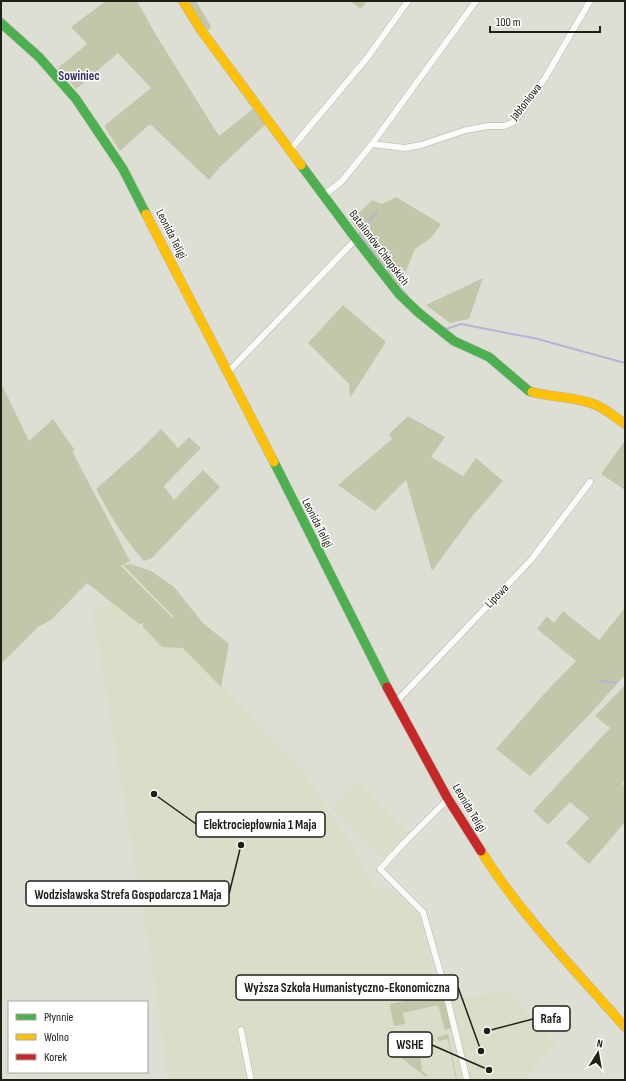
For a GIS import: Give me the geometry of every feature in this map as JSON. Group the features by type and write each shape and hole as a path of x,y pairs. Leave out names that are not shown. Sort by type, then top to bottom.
{"street":[{"name":"Batalionów Chłopskich","path":"183,1 201,30 356,239 399,294 419,313 454,341 489,357 529,391 546,396 578,399 597,405 625,424"},
{"path":"290,150 367,58 408,1"},
{"path":"324,194 341,182 372,144 476,1"},
{"name":"Jabłoniowa","path":"372,144 405,148 421,145 466,130 488,126 504,126 512,123 518,117 545,78 590,1"},
{"name":"Leonida Teligi","path":"1,23 40,57 76,99 124,169 395,703 448,799 495,874 516,902 625,1027"},
{"path":"228,372 356,239"},
{"name":"Lipowa","path":"395,703 531,560 590,482"},
{"path":"448,799 380,869 423,912 447,996 466,1080"},
{"path":"241,1030 251,1080"}],"shaded area":[{"path":"106,1 137,1 156,35 219,136 253,109 266,124 220,167 209,180 150,124 120,151 104,126 151,88 118,53 76,89 58,68 87,44 71,27"},
{"path":"186,1 196,1 211,26 209,30 205,30"},
{"path":"350,1 367,1 361,9"},
{"path":"396,197 441,224 432,237 415,249 399,289 351,221 372,200 382,204"},
{"path":"483,278 469,319 450,323 426,305"},
{"path":"343,305 386,342 350,398 349,384 308,343"},
{"path":"1,383 29,441 53,419 74,449 73,453 130,561 121,566 172,617 167,619 174,617 123,565 130,564 151,571 174,587 203,623 229,644 221,687 183,648 162,647 142,626 144,623 139,624 87,583 51,620 38,627 1,664"},
{"path":"408,416 445,437 431,457 463,476 476,458 503,481 474,514 432,571 406,480 375,511 338,485 392,439 389,434"},
{"path":"161,429 178,448 189,437 201,448 164,486 174,500 203,470 220,487 152,558 144,561 118,526 96,489"},
{"path":"625,441 625,490 601,474"},
{"path":"115,604 163,646 184,647 302,770 346,835 372,885 394,891 419,915 437,985 455,999 506,991 556,1044 531,1071 528,1080 168,1080 152,965 92,609"},
{"path":"625,608 625,675 590,714 530,776 496,749 544,694 576,661 537,629 547,616 554,623 563,611 599,640"},
{"path":"625,685 625,781 622,784 625,786 625,822 589,864 566,843 589,818 570,802 548,825 533,811 610,728 595,716"},
{"path":"357,781 409,833 382,858 332,809"},
{"path":"431,995 441,998 447,1006 451,1028 445,1030 438,1005 403,1013 405,1024 394,1026 390,1004"},
{"path":"448,1034 457,1080 448,1039 438,1041 437,1037"},
{"path":"434,1038 434,1041 419,1044 422,1071 427,1075 426,1077 400,1057 398,1044"}],"waterway":[{"path":"377,211 359,234 389,274"},
{"path":"400,288 407,295"},
{"path":"444,328 446,329 461,324 534,338 625,363"},
{"path":"601,681 616,683"}],"traffic: fast":[{"path":"1,23 39,57 76,99 123,169 146,214"},
{"path":"301,165 399,294 419,313 454,341 489,357 532,392"},
{"path":"274,462 387,687"}],"traffic: slow":[{"path":"183,1 201,30 301,165"},
{"path":"146,214 274,462"},
{"path":"532,392 588,402 603,409 625,424"},
{"path":"481,851 531,920 625,1027"}],"traffic: jam":[{"path":"387,687 448,799 481,851"}],"place":[{"name":"Elektrociepłownia 1 Maja","path":"154,794"},
{"name":"Wodzisławska Strefa Gospodarcza 1 Maja","path":"241,845"},
{"name":"Rafa","path":"487,1031"},
{"name":"Wyższa Szkoła Humanistyczno-Ekonomiczna","path":"481,1051"},
{"name":"WSHE","path":"489,1070"}],"district":[{"name":"Sowiniec","path":"79,76"}]}
